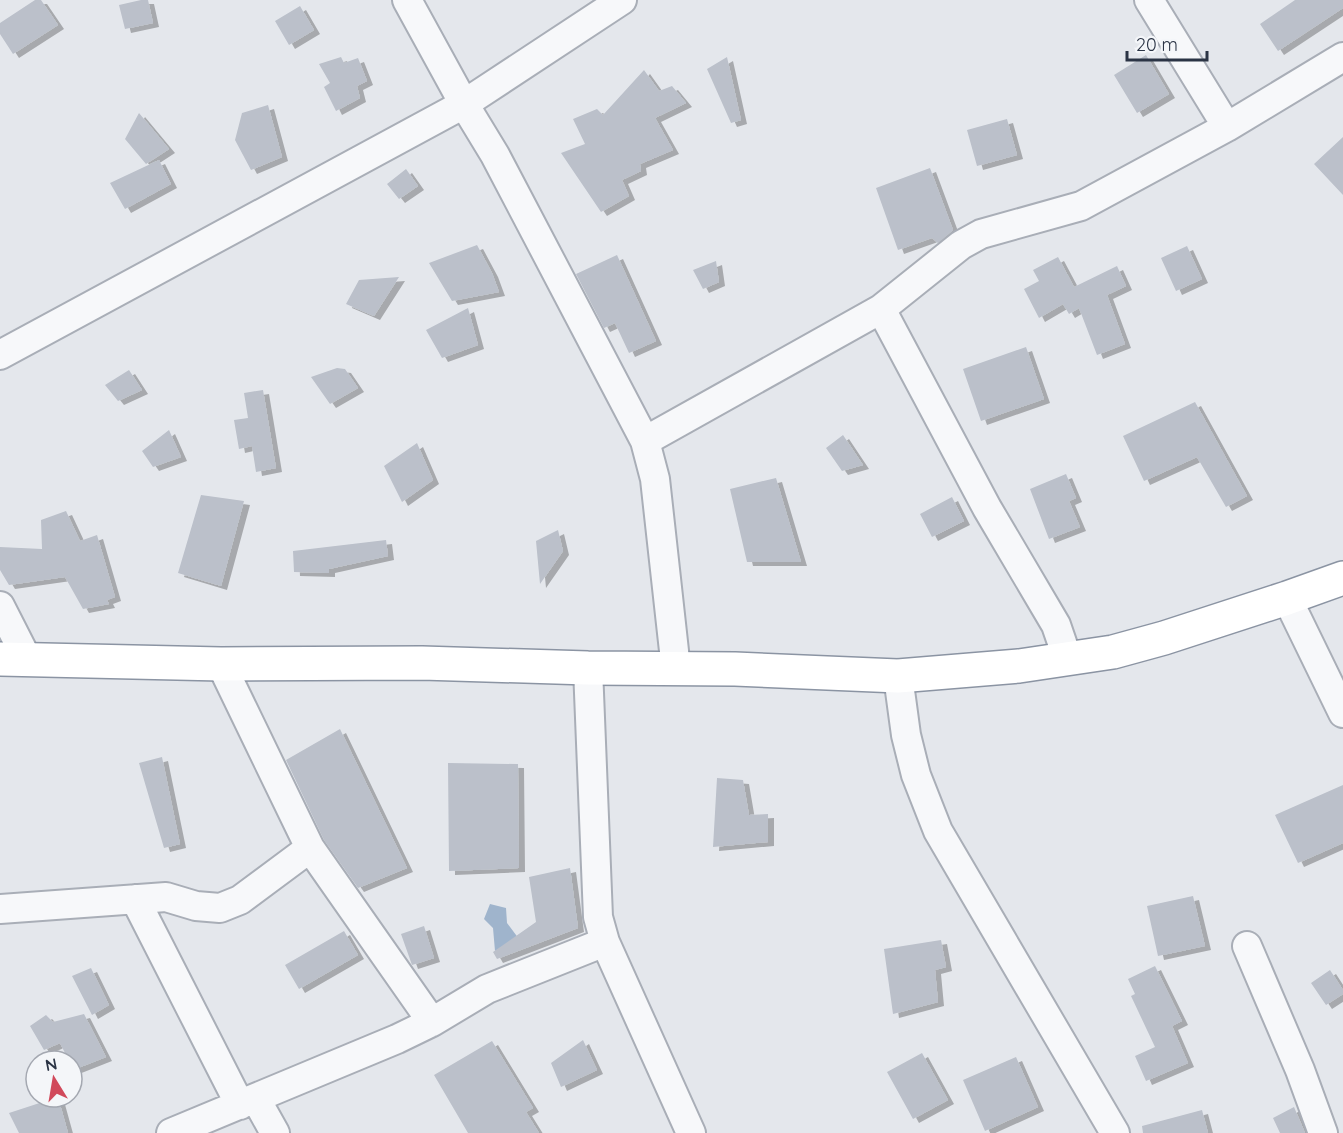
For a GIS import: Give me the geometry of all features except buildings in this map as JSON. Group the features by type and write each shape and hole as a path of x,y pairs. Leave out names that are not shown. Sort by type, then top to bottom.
{"highway":[{"path":"13,659 221,664 422,663 588,668 735,669 898,676 1068,660 1113,652 1164,638 1343,578"}],"street":[{"path":"407,0 495,155 645,441 655,479 676,669"},
{"path":"0,355 464,104 622,0"},
{"path":"1149,0 1227,127"},
{"path":"645,441 881,309 962,245 981,234 1081,206 1227,127 1343,57"},
{"path":"881,309 987,508 1056,625 1068,660"},
{"path":"1287,598 1343,713"},
{"path":"0,606 13,659"},
{"path":"221,664 310,848 432,1022"},
{"path":"588,668 598,917 605,942 691,1133"},
{"path":"898,676 906,735 916,775 938,831 1114,1133"},
{"path":"0,909 166,897 196,906 220,908 240,900 310,848"},
{"path":"135,899 248,1102 275,1133"},
{"path":"171,1133 397,1039 432,1022 487,989 605,942"},
{"path":"1248,946 1300,1070 1323,1133"}],"water":[{"path":"490,904 506,908 507,923 519,939 495,951 493,928 484,919"}]}
